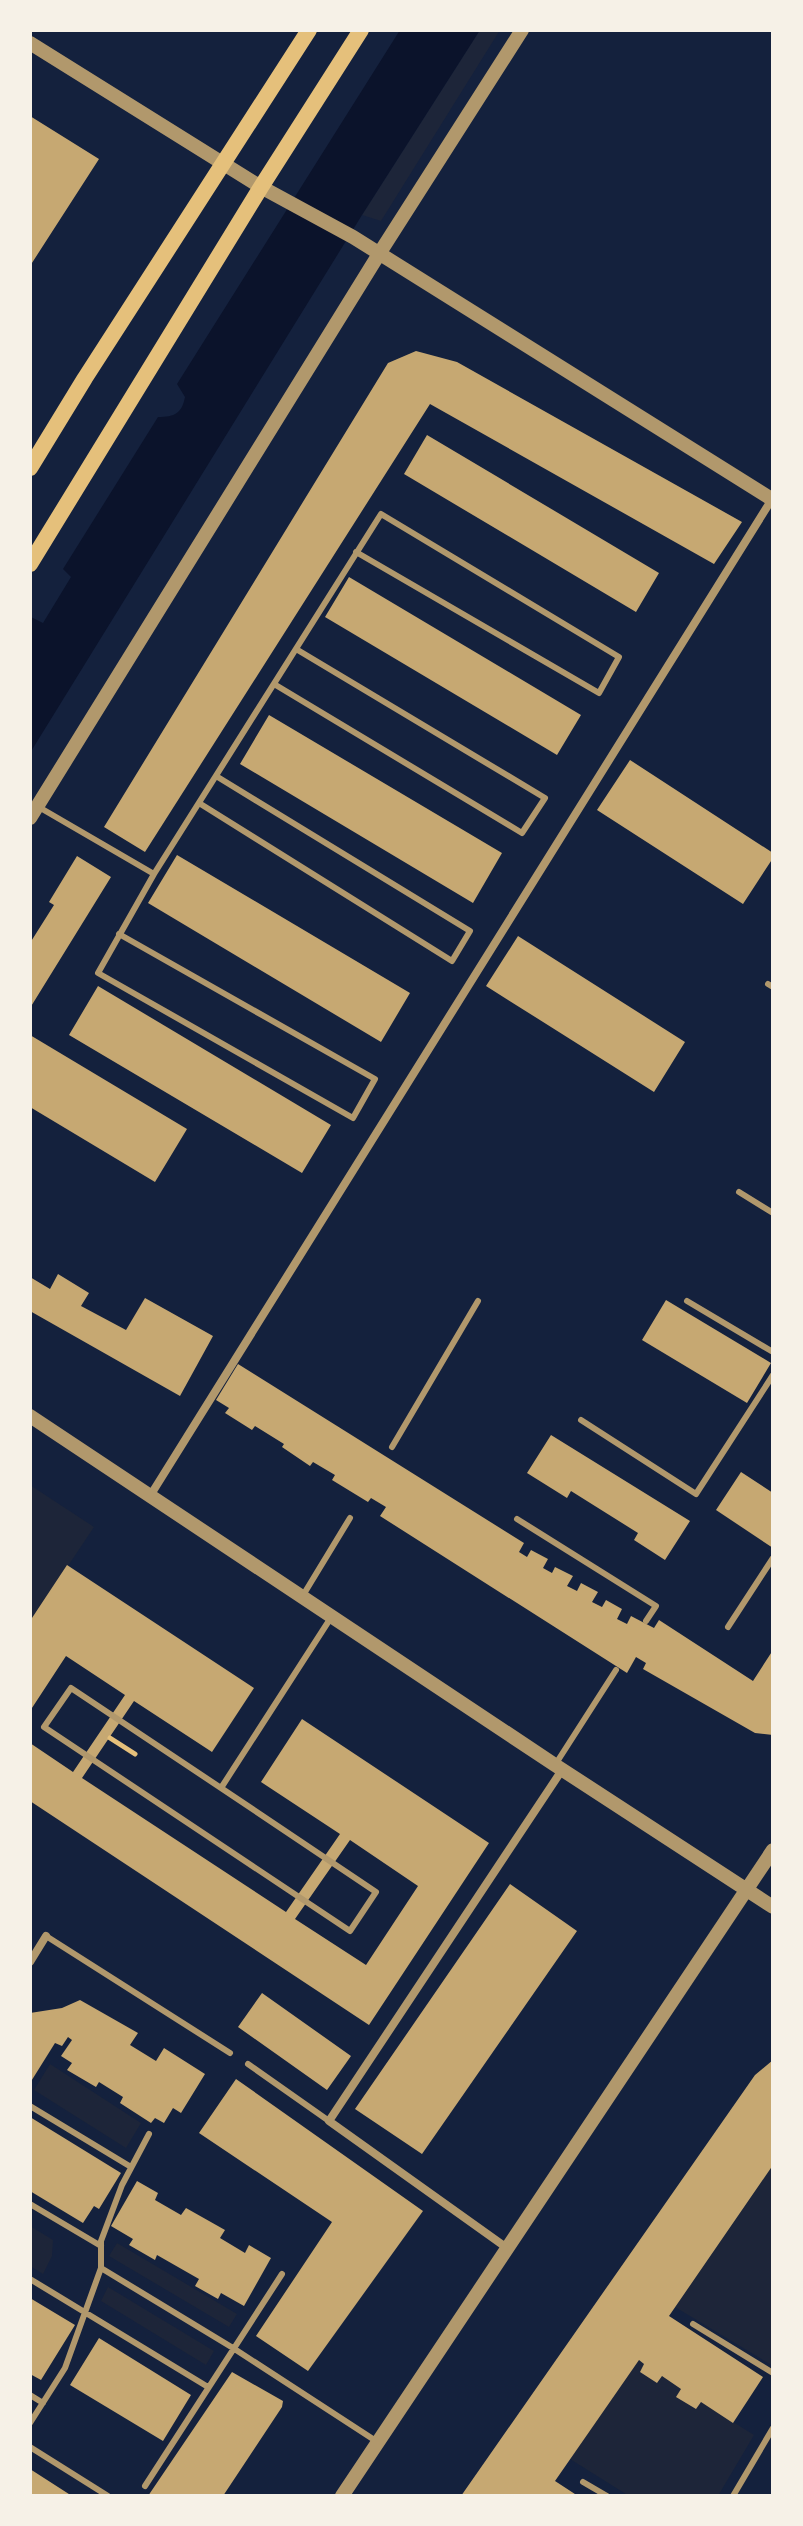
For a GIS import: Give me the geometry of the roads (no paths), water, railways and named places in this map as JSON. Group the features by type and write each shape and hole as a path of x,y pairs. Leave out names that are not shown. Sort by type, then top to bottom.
{"main road":[{"path":"30,468 309,30"},
{"path":"30,564 361,30"}],"street":[{"path":"34,812 379,254 522,30"},
{"path":"30,43 261,187 353,237 772,499 150,1496"},
{"path":"30,1416 558,1768 773,1907"},
{"path":"507,2248 329,2121 558,1768"},
{"path":"342,2496 773,1850"},
{"path":"30,1962 46,1936"}],"lane":[{"path":"119,934 375,1079 353,1118 98,973 119,934 154,874 356,552 381,514 619,657 599,693 356,552"},
{"path":"274,684 522,833 545,798 296,649"},
{"path":"199,803 452,961 470,931 216,776"},
{"path":"34,812 154,874"},
{"path":"739,1192 773,1213"},
{"path":"392,1447 478,1301"},
{"path":"687,1301 773,1352"},
{"path":"581,1420 696,1494 773,1375"},
{"path":"302,1597 350,1518"},
{"path":"517,1519 656,1606 646,1621"},
{"path":"728,1627 773,1558"},
{"path":"221,1788 332,1616"},
{"path":"558,1768 616,1670"},
{"path":"71,1688 221,1788 376,1892 350,1931 44,1727 71,1688"},
{"path":"46,1936 230,2053"},
{"path":"248,2064 329,2121"},
{"path":"30,2106 131,2167"},
{"path":"30,2423 65,2368 101,2268 101,2246 122,2185 149,2134"},
{"path":"30,2204 101,2246"},
{"path":"101,2268 233,2348 378,2442"},
{"path":"145,2486 282,2274"},
{"path":"30,2279 208,2387"},
{"path":"693,2324 773,2373"},
{"path":"30,2395 43,2403"},
{"path":"733,2496 773,2428"},
{"path":"30,2447 108,2496"},
{"path":"583,2482 607,2496"}]}
